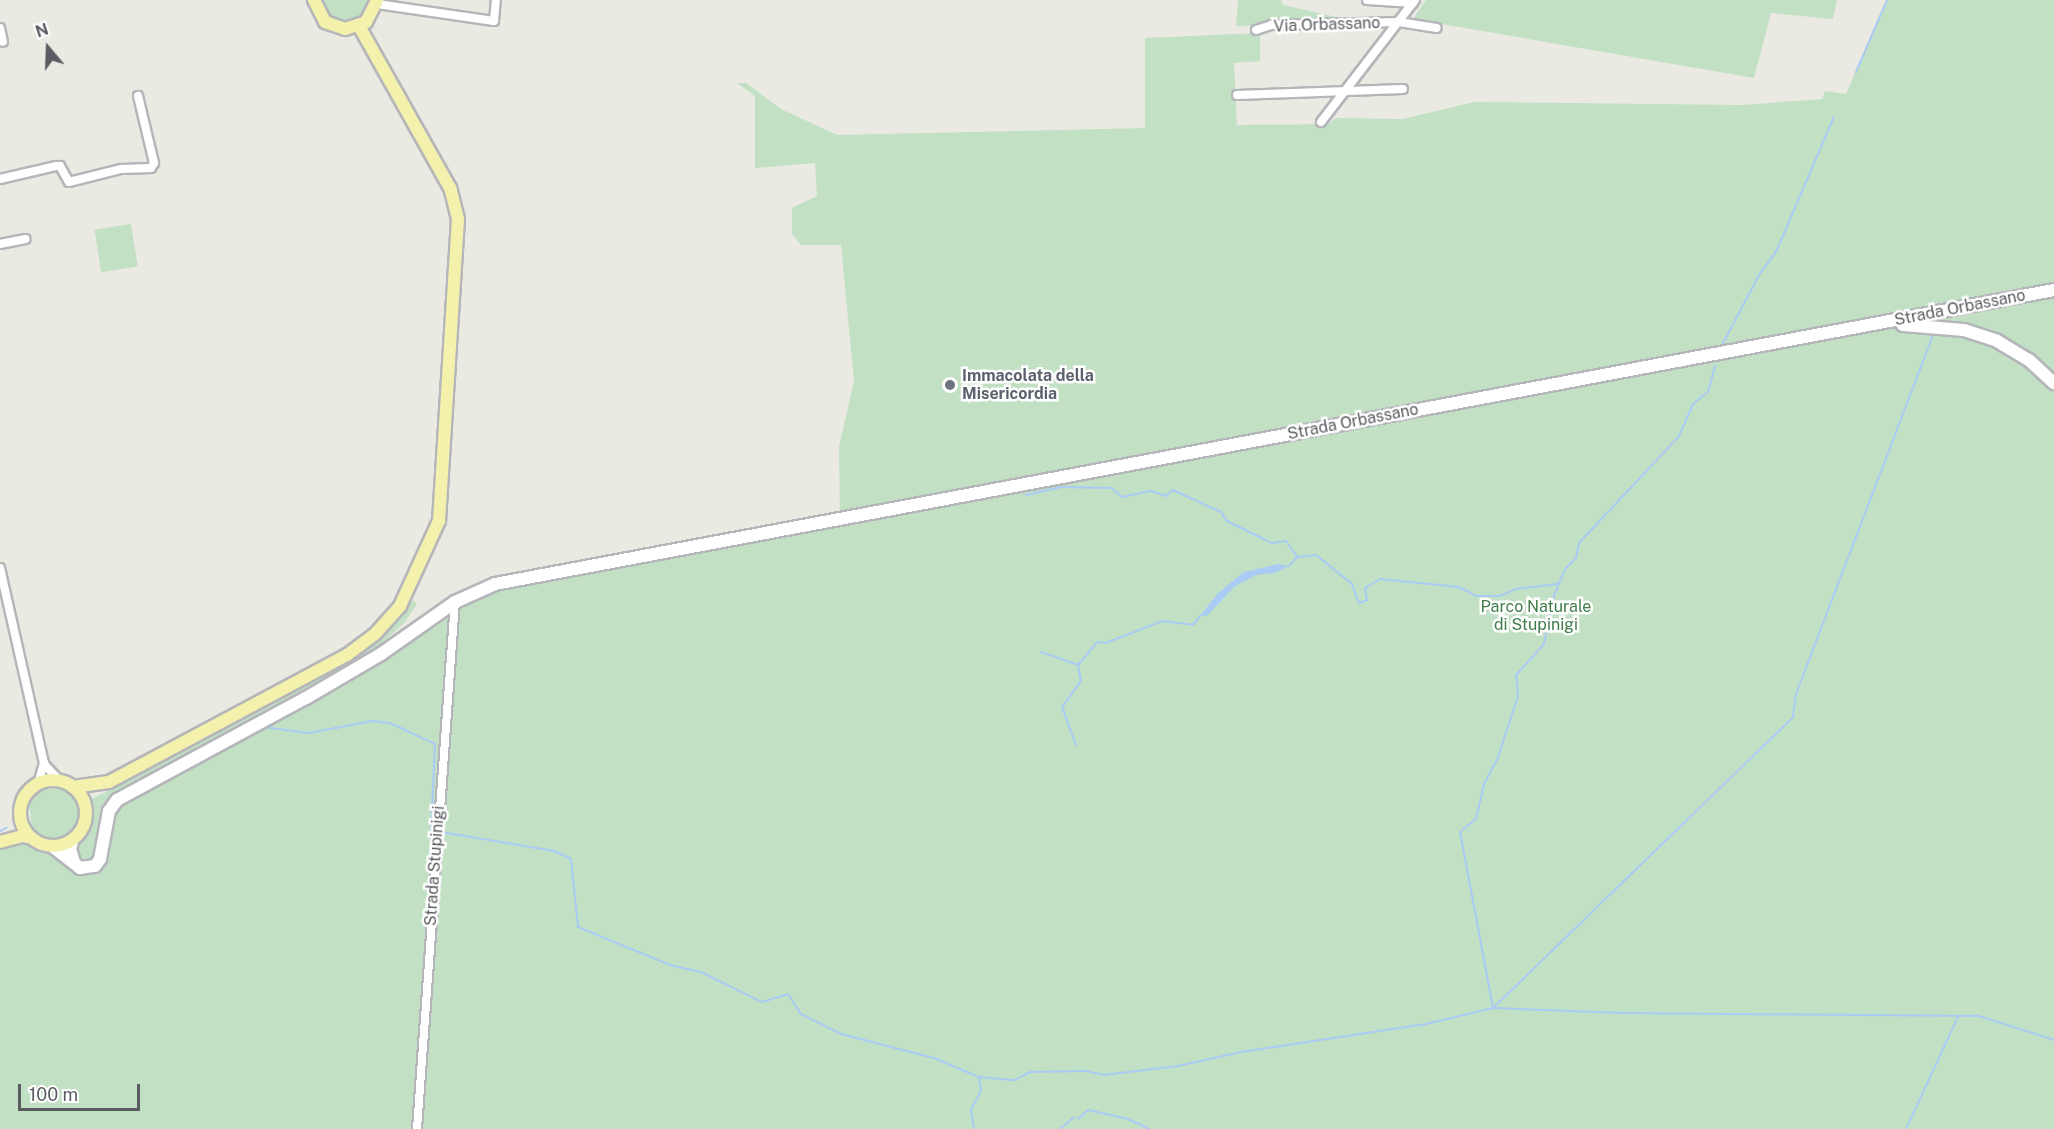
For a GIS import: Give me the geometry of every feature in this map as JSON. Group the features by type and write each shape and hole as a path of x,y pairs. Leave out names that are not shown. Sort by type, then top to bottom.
{"main road":[{"path":"314,0 320,17 331,26 345,29 359,26 371,17 377,2"},
{"path":"73,787 109,782 347,655 375,634 400,606 439,521 458,219 450,188 359,26"},
{"name":"Strada Orbassano","path":"455,602 473,591 525,578 2054,290"},
{"path":"1971,306 1964,314 1965,321 1998,341"},
{"path":"1920,324 1928,314"},
{"name":"Strada Orbassano","path":"1866,326 1920,324 1964,330 1998,341 2029,360 2054,383"},
{"path":"1,841 23,836 32,838 52,846 88,869 100,860 109,811 117,800 306,698 381,654 455,602"},
{"path":"32,838 21,820 23,799 38,784 59,780 73,787 86,809"},
{"path":"52,846 73,839 81,831 86,809 109,782"},
{"path":"1,841 21,820"},
{"path":"73,839 70,849 74,862"}],"street":[{"path":"377,2 494,21 496,0"},
{"path":"1367,0 1414,2"},
{"name":"Via Orbassano","path":"1321,122 1414,2"},
{"path":"1399,22 1437,28"},
{"name":"Via Orbassano","path":"1256,30 1271,25 1399,22"},
{"path":"0,28 3,42"},
{"path":"1237,95 1403,89"},
{"path":"0,179 56,165 60,166 69,182 121,169 151,168 154,163 138,96"},
{"path":"0,244 26,239"},
{"path":"0,568 44,764 38,784"},
{"name":"Strada Stupinigi","path":"417,1129 455,602"},
{"path":"44,764 59,780"}],"green space":[{"path":"321,0 372,0 365,16 344,24 329,17"},
{"path":"1238,0 1281,0 1283,5 1354,21 1236,26"},
{"path":"1426,0 1837,0 1833,19 1771,13 1754,78 1413,19"},
{"name":"Parco Naturale di Stupinigi","path":"1886,0 2054,0 2054,1129 0,1129 0,842 32,827 29,804 40,790 63,788 79,805 126,782 363,651 390,628 413,600 417,604 405,622 387,639 477,591 840,519 839,447 854,381 841,245 801,245 792,234 792,208 817,196 815,163 755,168 755,96 737,83 746,83 781,109 837,135 1145,128 1145,38 1260,33 1260,61 1234,63 1237,125 1329,124 1336,118 1403,119 1474,102 1743,105 1822,99 1825,91 1846,94"},
{"path":"131,224 138,266 101,272 94,230"}],"water":[{"path":"1278,564 1289,566 1275,573 1256,575 1234,587 1207,616 1201,615 1218,593 1244,572"}],"waterway":[{"path":"1856,72 1887,0"},
{"path":"1722,345 1759,275 1776,252 1834,117"},
{"path":"1493,1008 1793,717 1796,694 1934,333"},
{"path":"1971,339 1993,347"},
{"path":"1493,1008 1460,832 1476,819 1484,784 1497,760 1518,696 1516,675 1544,644 1554,595 1565,569 1576,558 1579,543 1679,436 1693,404 1708,392 1715,366"},
{"path":"1026,495 1061,487 1112,488 1122,497 1151,491 1166,496 1173,490 1221,512 1227,521 1272,543 1286,541 1297,557 1316,555 1352,584 1359,603 1367,600 1365,588 1380,579 1459,587 1477,596 1500,596 1516,589 1559,584"},
{"path":"1289,566 1297,557"},
{"path":"1041,652 1078,665 1097,642 1106,643 1162,621 1193,625 1201,615"},
{"path":"1076,745 1062,707 1081,681 1078,666"},
{"path":"263,727 309,733 373,721 390,723 435,744 431,831"},
{"path":"100,778 149,753"},
{"path":"0,831 6,828"},
{"path":"441,832 554,851 571,859 578,927 670,965 701,972 762,1002 788,994 801,1014 841,1034 934,1058 979,1077 1015,1080 1030,1072 1086,1071 1104,1075 1178,1066 1241,1052 1426,1024 1493,1008 1622,1013 1979,1016 2054,1040"},
{"path":"1906,1129 1958,1017"},
{"path":"974,1129 971,1110 981,1090 979,1077"},
{"path":"1078,1119 1088,1110 1128,1119 1149,1129"},
{"path":"1060,1129 1074,1117"}],"place":[{"name":"Immacolata della Misericordia","path":"950,385"}]}
